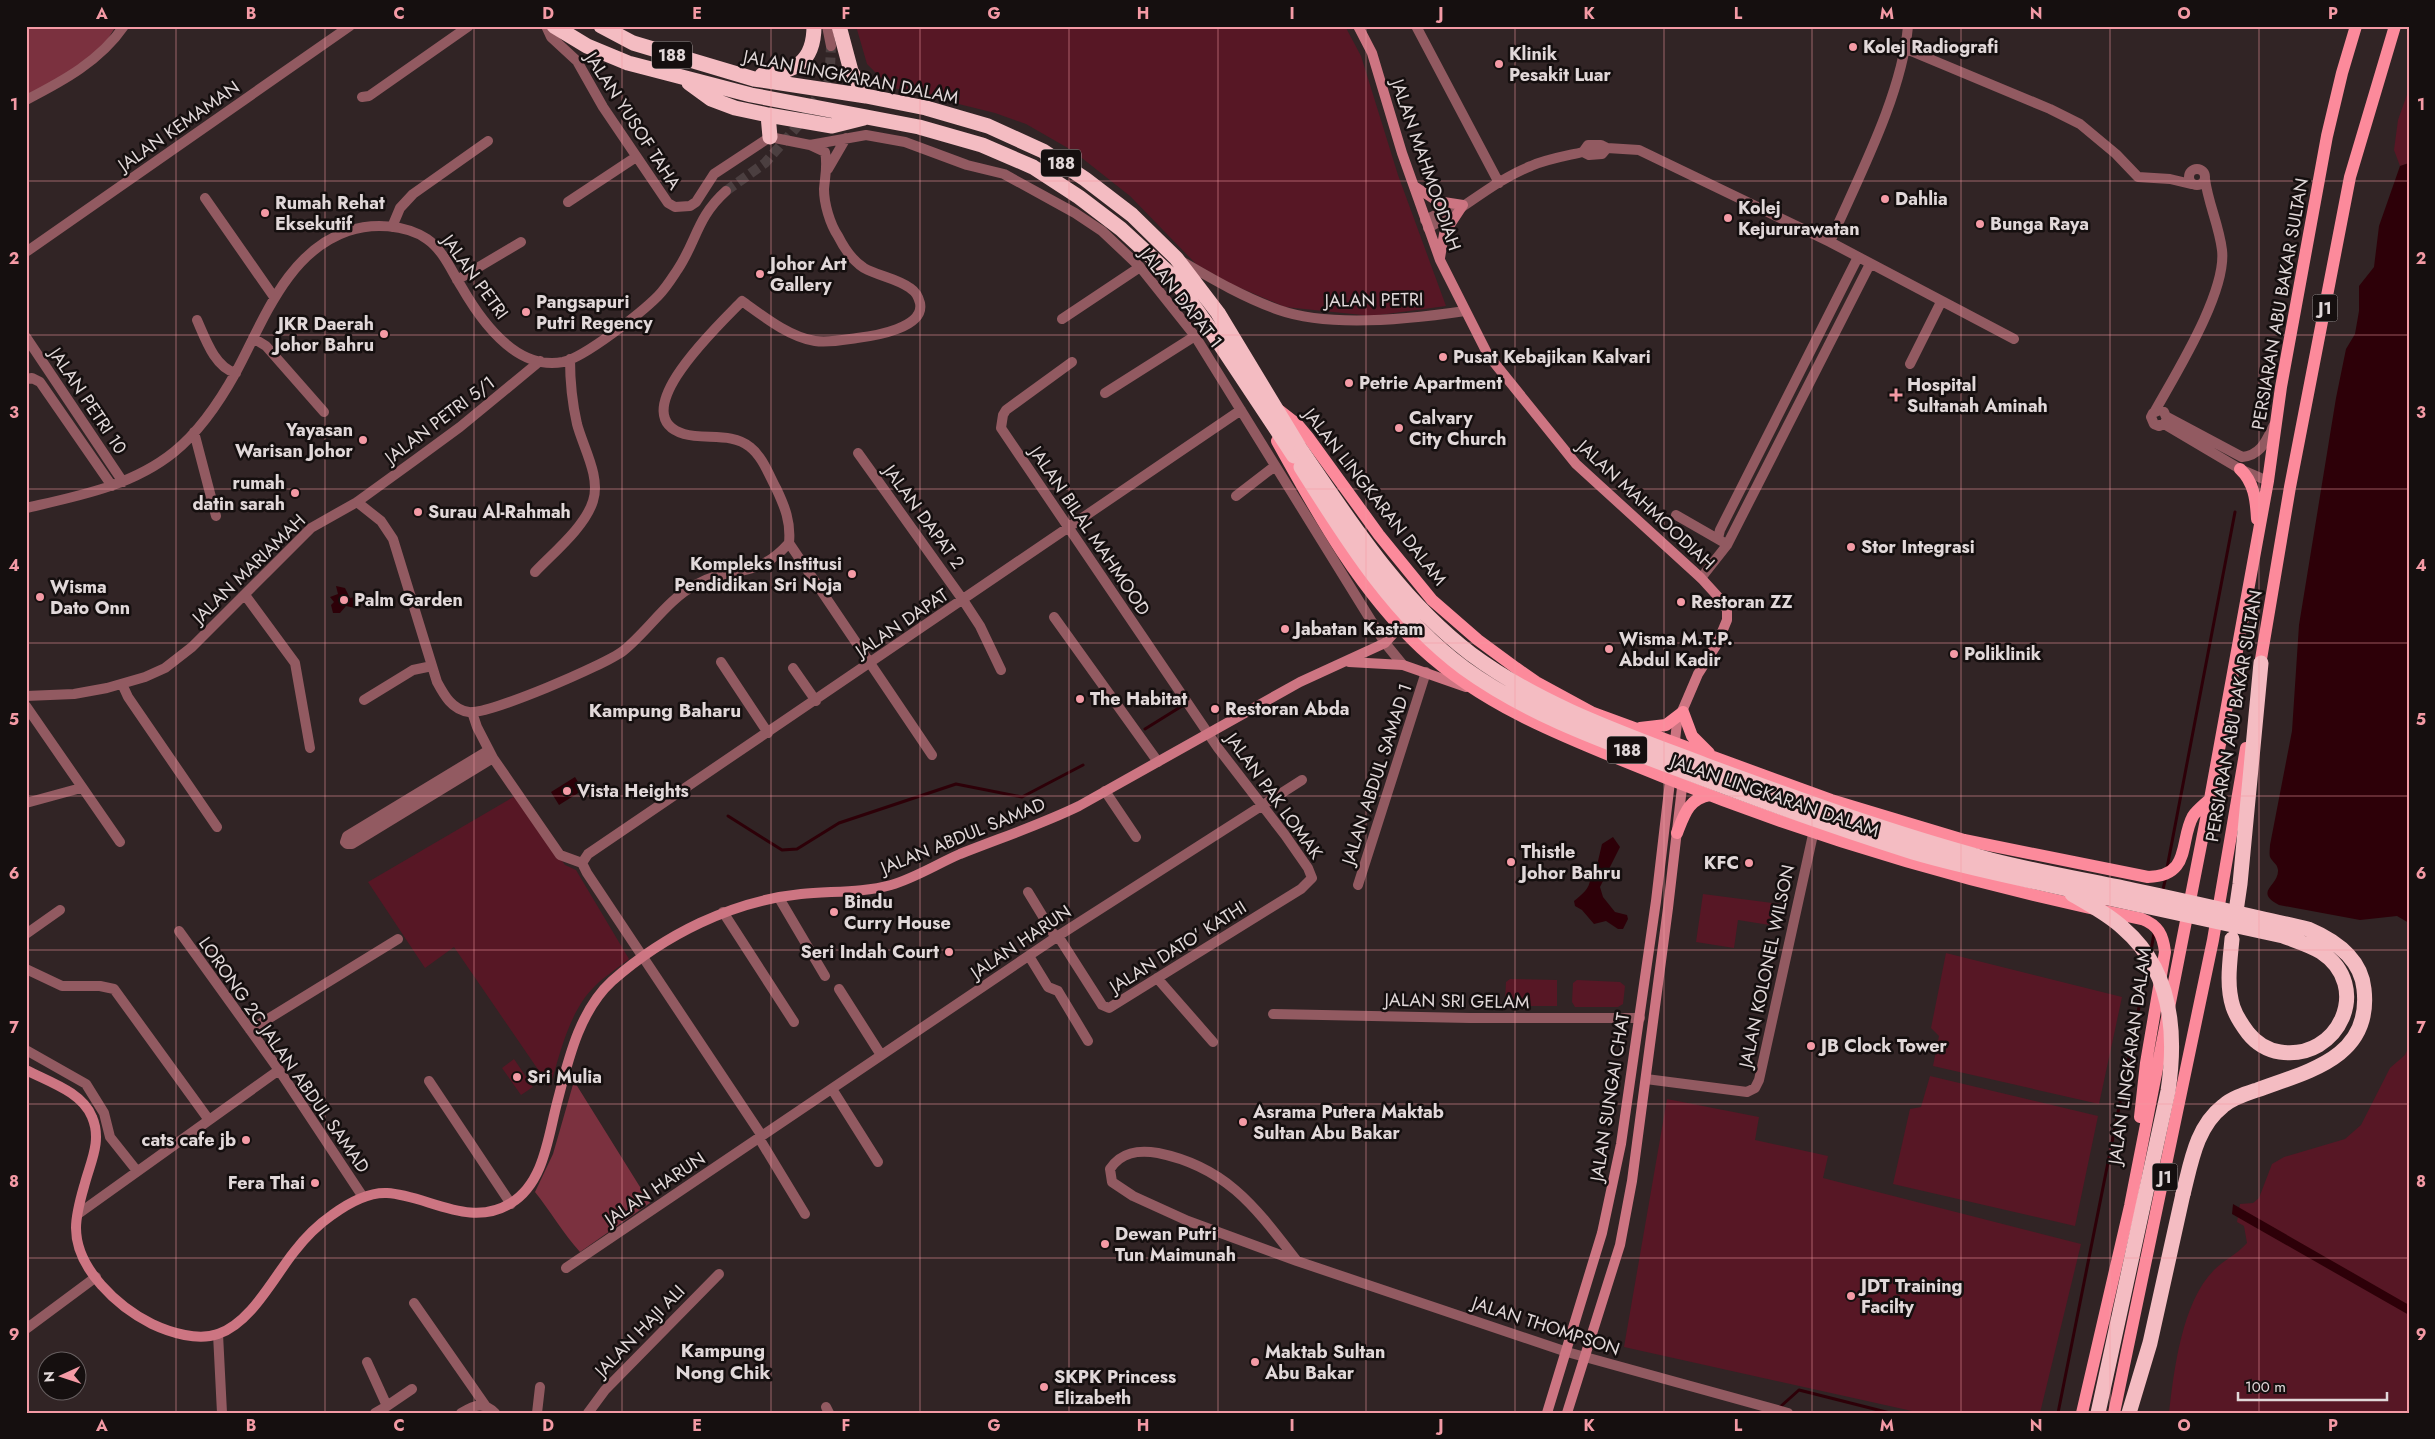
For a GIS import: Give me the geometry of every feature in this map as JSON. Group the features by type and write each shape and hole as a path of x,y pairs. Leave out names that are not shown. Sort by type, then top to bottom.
{"highway":[{"name":"JALAN LINGKARAN DALAM","path":"554,26 587,46 628,63 751,95 919,127 982,145 1033,167 1080,197 1121,229 1172,276 1239,374 1391,575 1429,618 1470,653 1514,683 1596,724 1799,800 1934,844 2064,882"},
{"name":"JALAN LINGKARAN DALAM","path":"601,26 633,43 746,77 866,96 926,108 988,126 1030,143 1085,179 1132,215 1176,258 1218,313 1276,408 1297,453"},
{"path":"746,77 792,70 808,53 814,37 814,26"},
{"path":"839,26 851,71 866,96"},
{"path":"681,78 712,99 735,108 768,115 832,126 869,117"},
{"path":"768,115 770,137"},
{"path":"2064,882 2283,936 2306,944 2323,953 2335,965 2343,979 2346,996 2345,1011 2339,1026 2330,1038 2317,1047 2303,1052 2288,1053 2261,1046 2240,1023 2233,1008 2229,974 2232,939 2240,884 2261,663"},
{"path":"2064,882 2308,929 2326,937 2342,948 2354,962 2364,983 2366,1002 2362,1022 2354,1039 2342,1052 2327,1063 2239,1096 2223,1105 2202,1131 2194,1152 2183,1194 2150,1343 2129,1413"},
{"path":"2064,882 2108,916 2137,942 2153,965 2164,988 2173,1036 2168,1091 2098,1413"}],"main road":[{"name":"JALAN MAHMOODIAH","path":"1358,26 1372,53 1402,153 1440,260 1488,355 1576,464 1701,578 1722,601 1728,615 1717,644 1698,674 1683,712 1680,745 1682,784"},
{"name":"PERSIARAN ABU BAKAR SULTAN","path":"2082,1413 2130,1206 2210,799 2258,539 2277,418 2327,136 2342,73 2356,26"},
{"name":"PERSIARAN ABU BAKAR SULTAN","path":"2114,1413 2213,940 2290,487 2350,177 2395,26"},
{"path":"1414,186 1437,201 1463,205 1444,234 1440,260"},
{"name":"JALAN LINGKARAN DALAM","path":"1239,374 1326,529 1367,587 1421,648 1474,690 1531,722 1710,795 1949,872 2150,922 2161,934 2165,952 2146,1063 2130,1206"},
{"name":"JALAN LINGKARAN DALAM","path":"1276,408 1298,425 1412,578 1454,620 1536,682 1593,713 1831,800 1971,842 2140,876 2159,877 2171,871 2184,852 2193,817 2210,799"},
{"path":"2240,469 2249,478 2254,492 2258,539"},
{"path":"1385,643 1395,632 1393,618"},
{"name":"JALAN ABDUL SAMAD","path":"26,1070 74,1095 92,1117 97,1138 78,1214 78,1240 96,1277 129,1311 155,1325 175,1333 195,1336 218,1334 236,1324 257,1302 296,1248 330,1216 363,1197 387,1192 466,1212 495,1210 511,1204 527,1191 544,1154 557,1101 590,1004 610,983 643,958 723,912 736,907 779,898 879,888 895,884 961,854 1048,821 1300,682 1385,643"},
{"name":"JALAN ABDUL SAMAD","path":"1346,662 1403,665 1474,690"},
{"path":"1635,728 1666,725 1683,712 1692,736 1712,757"},
{"name":"JALAN MAHMOODIAH","path":"1670,779 1680,745"},
{"name":"JALAN SUNGAI CHAT","path":"1547,1413 1602,1233 1621,1144 1640,1018 1670,779"},
{"name":"JALAN SUNGAI CHAT","path":"1567,1413 1620,1245 1632,1181 1682,784"},
{"path":"1677,833 1690,805 1697,798 1710,795"},
{"path":"1949,872 1968,868 1972,862 1973,848 1971,842"}],"street":[{"path":"26,100 67,78 106,49 124,26"},
{"name":"JALAN KEMAMAN","path":"26,252 350,26"},
{"path":"362,97 369,96 469,26"},
{"name":"JALAN YUSOF TAHA","path":"546,26 551,37 577,61 603,107 668,203 682,207 690,206 696,202 714,174 770,137"},
{"path":"827,26 831,46"},
{"path":"1416,26 1499,183"},
{"path":"1830,242 1872,149 1906,49 1908,26"},
{"path":"1906,49 2050,109 2080,124 2116,154 2138,177 2192,181 2202,184 2205,179"},
{"name":"JALAN DAPAT 1","path":"770,137 810,145 866,135 905,142 960,162 1004,174 1075,212 1102,231 1140,268 1195,336 1385,643 1403,665"},
{"path":"826,172 846,138"},
{"path":"392,227 400,208 413,194 488,141"},
{"path":"810,145 825,152 826,172 824,190 827,207 836,234 854,259 865,268 914,291 918,295 920,306 918,315 912,322 896,330 873,336 832,342 813,341 783,328 742,301 702,343 677,376 663,405 664,419 677,431 700,436 725,438 750,447 768,473 784,505 789,521 789,543 932,755"},
{"path":"1427,224 1452,215 1463,205 1530,166 1583,152 1589,155 1602,154 1607,148 1639,150 1830,242 2014,339"},
{"path":"568,202 636,157"},
{"path":"2165,420 2159,426 2151,418 2209,308 2220,278 2222,249 2207,198 2204,174 2201,170 2195,169 2192,181"},
{"path":"2192,181 2207,198"},
{"name":"JALAN PETRI","path":"26,508 80,496 117,484 159,464 177,450 216,404 236,373 274,297 292,272 317,248 347,231 370,226 392,227 406,229 427,239 442,253 470,301 494,331 517,353 529,360 563,362 592,347 658,296 680,267 711,204 726,191"},
{"path":"205,198 274,297"},
{"path":"457,280 521,242"},
{"path":"1718,538 1720,530 1858,257"},
{"name":"JALAN PETRI","path":"1176,258 1224,286 1280,310 1348,320 1407,317 1465,311"},
{"path":"1701,578 1727,545 1870,264"},
{"path":"1062,320 1140,268"},
{"path":"1910,364 1941,302"},
{"path":"197,320 206,342 225,369 236,373"},
{"path":"1105,393 1195,336"},
{"name":"JALAN PETRI 10","path":"26,338 117,484"},
{"path":"253,338 266,346 324,412"},
{"path":"535,572 567,539 593,501 595,483 577,424 570,387 570,359"},
{"name":"JALAN PETRI 5/1","path":"357,502 460,428 540,361"},
{"name":"JALAN BILAL MAHMOOD","path":"1072,362 1006,410 1001,428 1208,734"},
{"path":"26,379 32,378 40,382 117,484"},
{"name":"JALAN DAPAT","path":"582,863 588,854 816,701 1241,410"},
{"path":"2165,420 2242,457 2252,456 2260,450 2277,418"},
{"path":"2165,420 2240,469 2268,481"},
{"path":"194,432 216,516"},
{"name":"JALAN DAPAT 2","path":"858,453 963,600 980,626 1001,670"},
{"path":"1236,496 1275,466"},
{"path":"357,502 381,521 393,539 432,666 446,699 461,710 472,712 524,696 598,666 621,652 684,592 696,584 760,567 776,558 789,543"},
{"name":"JALAN MARIAMAH","path":"26,696 74,694 122,684 165,668 186,653 311,528 357,502"},
{"path":"1676,514 1727,545"},
{"path":"245,595 295,663 310,748"},
{"path":"1054,617 1157,762"},
{"path":"721,662 768,733"},
{"path":"364,700 414,670 432,666"},
{"path":"793,668 816,701"},
{"name":"JALAN ABDUL SAMAD 1","path":"1358,886 1426,672"},
{"path":"122,684 128,696 217,827"},
{"path":"26,706 120,842"},
{"path":"472,712 491,754 560,855 582,863 761,1137 805,1214"},
{"name":"JALAN PAK LOMAK","path":"1208,734 1308,868 1312,878"},
{"path":"491,754 352,844 345,842 347,836 491,754"},
{"name":"JALAN HARUN","path":"566,1268 1057,937 1302,780"},
{"path":"26,803 81,788"},
{"path":"1105,791 1136,837"},
{"name":"JALAN KOLONEL WILSON","path":"1646,1079 1747,1092 1755,1088 1759,1080 1814,830"},
{"name":"JALAN DATO’ KATHI","path":"1057,937 1105,1008 1114,1006 1301,889 1312,878"},
{"path":"1028,892 1057,937"},
{"path":"779,898 825,976"},
{"path":"26,934 60,910"},
{"path":"723,912 794,1022"},
{"name":"LORONG 2C JALAN ABDUL SAMAD","path":"179,931 279,1070 363,1197"},
{"path":"250,1030 398,939"},
{"path":"1029,956 1048,987 1058,991 1088,1041"},
{"path":"26,969 62,986 100,986 114,989 209,1120"},
{"path":"1157,978 1214,1042"},
{"path":"838,989 882,1055"},
{"name":"JALAN SRI GELAM","path":"1273,1014 1479,1018 1640,1018"},
{"path":"26,1050 86,1084 104,1113 110,1137 138,1171"},
{"path":"78,1214 279,1070"},
{"path":"429,1081 511,1204"},
{"path":"832,1089 878,1162"},
{"name":"JALAN THOMPSON","path":"1297,1260 1248,1200 1214,1173 1194,1163 1146,1151 1125,1154 1116,1160 1110,1168 1112,1182 1141,1200 1188,1221 1297,1260 1567,1352 1788,1413"},
{"name":"JALAN HAJI ALI","path":"588,1413 605,1390 719,1274"},
{"path":"26,1329 96,1277"},
{"path":"414,1303 485,1405 495,1413"},
{"path":"218,1334 222,1413"},
{"path":"367,1362 387,1406"},
{"path":"538,1413 540,1387"},
{"path":"376,1413 412,1389"},
{"path":"461,1413 474,1406 485,1405"}],"shaded area":[{"path":"26,26 116,26 104,45 86,63 26,96"},
{"path":"856,26 1345,26 1361,56 1398,175 1446,306 1372,316 1285,307 1231,284 1196,264 1130,196 1073,151 1026,124 995,113 890,87 867,64"},
{"path":"2409,89 2409,163 2400,166 2394,150 2398,120"},
{"path":"2409,163 2409,923 2397,916 2360,920 2279,905 2268,896 2268,892 2277,876 2278,870 2270,857 2270,845 2292,731 2299,625 2336,398 2346,349 2355,334 2359,311 2359,286 2374,267 2379,226 2400,166"},
{"name":"Palm Garden","path":"336,586 345,588 350,598 355,597 355,608 346,606 340,613 333,613 331,605 334,602 330,597 338,594"},
{"name":"Vista Heights","path":"575,777 583,790 559,805 551,792"},
{"path":"515,796 565,865 576,870 629,959 595,986 578,1008 566,1034 550,1087 454,947 425,968 368,882"},
{"path":"1613,837 1620,847 1600,887 1603,897 1615,912 1627,915 1628,919 1623,929 1618,929 1606,921 1594,924 1582,910 1575,906 1574,901 1585,891 1590,877 1599,869 1598,861 1602,844"},
{"path":"1703,894 1780,904 1776,926 1738,920 1734,948 1696,942"},
{"path":"1946,953 2122,997 2099,1104 1933,1066 1939,1036 1931,1028"},
{"path":"1510,979 1557,980 1557,1006 1508,1006 1505,1001 1506,982"},
{"path":"1577,980 1620,982 1625,986 1623,1004 1618,1007 1575,1007 1572,1002 1573,983"},
{"path":"2409,1046 2409,1413 2169,1413 2181,1337 2194,1300 2214,1270 2247,1243 2244,1226 2237,1222 2240,1204 2253,1203 2259,1198 2272,1164 2284,1157 2345,1139 2361,1125 2390,1068 2405,1055"},
{"name":"Sri Mulia","path":"514,1059 533,1087 521,1095 502,1068"},
{"path":"1930,1076 2098,1116 2075,1226 1893,1184 1910,1109 1921,1107"},
{"path":"574,1081 650,1203 580,1252 535,1192 553,1154"},
{"name":"JDT Training Facilty","path":"1667,1099 1759,1117 1755,1140 1828,1156 1823,1178 2081,1244 2040,1413 1921,1413 1624,1347"},
{"path":"2233,1204 2409,1305 2409,1315 2232,1214"}],"waterway":[{"path":"2167,868 2235,512"},
{"path":"1145,729 1182,706"},
{"path":"728,816 782,850 797,849 839,823 956,784 1022,797 1083,765"},
{"path":"2162,893 2166,877"},
{"path":"2151,951 2154,933"},
{"path":"2058,1413 2147,967"},
{"path":"1780,1407 1799,1390 1890,1413"}],"tunnel":[{"path":"726,191 765,163 803,120 826,83 830,68 831,46"}],"place":[{"name":"Kolej Radiografi","path":"1853,47"},
{"name":"Klinik Pesakit Luar","path":"1499,64"},
{"name":"Dahlia","path":"1885,199"},
{"name":"Rumah Rehat Eksekutif","path":"265,213"},
{"name":"Kolej Kejururawatan","path":"1728,218"},
{"name":"Bunga Raya","path":"1980,224"},
{"name":"Johor Art Gallery","path":"760,274"},
{"name":"Pangsapuri Putri Regency","path":"526,312"},
{"name":"JKR Daerah Johor Bahru","path":"384,334"},
{"name":"Pusat Kebajikan Kalvari","path":"1443,357"},
{"name":"Petrie Apartment","path":"1349,383"},
{"name":"Hospital Sultanah Aminah","path":"1896,395"},
{"name":"Calvary City Church","path":"1399,428"},
{"name":"Yayasan Warisan Johor","path":"363,440"},
{"name":"rumah datin sarah","path":"295,493"},
{"name":"Surau Al-Rahmah","path":"418,512"},
{"name":"Stor Integrasi","path":"1851,547"},
{"name":"Kompleks Institusi Pendidikan Sri Noja","path":"852,574"},
{"name":"Wisma Dato Onn","path":"40,597"},
{"name":"Palm Garden","path":"344,600"},
{"name":"Restoran ZZ","path":"1681,602"},
{"name":"Jabatan Kastam","path":"1285,629"},
{"name":"Wisma M.T.P. Abdul Kadir","path":"1609,649"},
{"name":"Poliklinik","path":"1954,654"},
{"name":"The Habitat","path":"1080,699"},
{"name":"Restoran Abda","path":"1215,709"},
{"name":"Vista Heights","path":"567,791"},
{"name":"Thistle Johor Bahru","path":"1511,862"},
{"name":"KFC","path":"1749,863"},
{"name":"Bindu Curry House","path":"834,912"},
{"name":"Seri Indah Court","path":"949,952"},
{"name":"JB Clock Tower","path":"1811,1046"},
{"name":"Sri Mulia","path":"517,1077"},
{"name":"Asrama Putera Maktab Sultan Abu Bakar","path":"1243,1122"},
{"name":"cats cafe jb","path":"246,1140"},
{"name":"Fera Thai","path":"315,1183"},
{"name":"Dewan Putri Tun Maimunah","path":"1105,1244"},
{"name":"JDT Training Facilty","path":"1851,1296"},
{"name":"Maktab Sultan Abu Bakar","path":"1255,1362"},
{"name":"SKPK Princess Elizabeth","path":"1044,1387"}],"district":[{"name":"Kampung Baharu","path":"665,710"},
{"name":"Kampung Nong Chik","path":"723,1361"}]}
